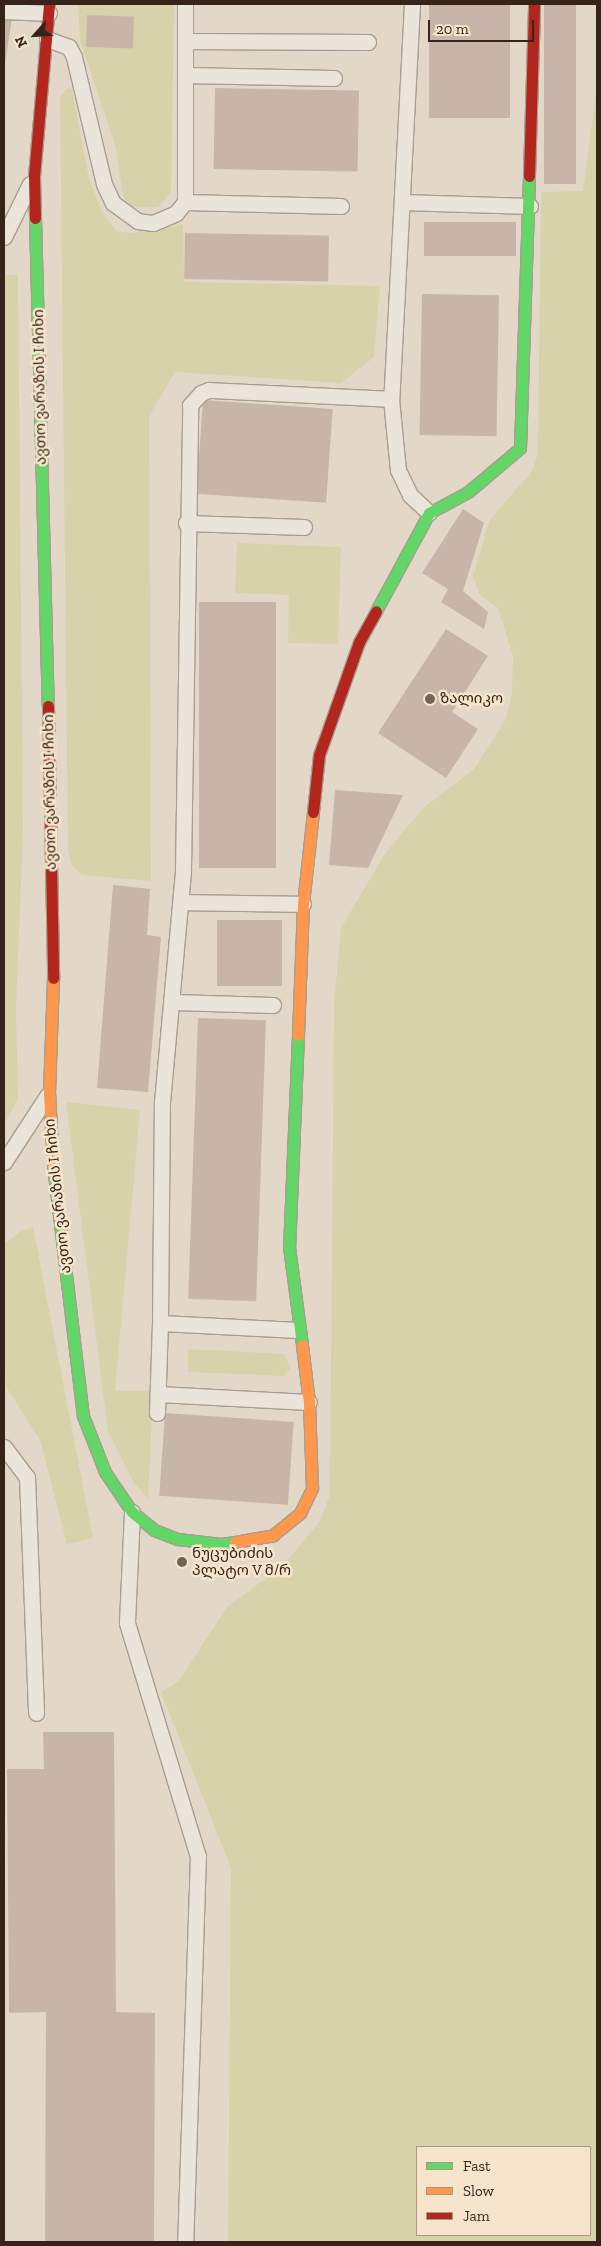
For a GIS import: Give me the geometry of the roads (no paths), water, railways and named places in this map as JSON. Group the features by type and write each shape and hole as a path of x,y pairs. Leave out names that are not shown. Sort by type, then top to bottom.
{"street":[{"path":"429,513 468,492 520,448 530,206 534,4"},
{"name":"ავთო ვარაზის I ჩიხი","path":"49,8 34,176 54,938 49,1093 53,1171 83,1416 105,1472 132,1512 154,1530 178,1539 221,1544 273,1535 300,1513 312,1488 309,1402 298,1330 290,1247 303,904 319,755 359,642 429,513"}],"lane":[{"path":"47,39 69,47 74,57 104,184 113,203 138,221 153,223 176,213 186,202 185,4"},
{"path":"412,4 391,399 398,470 410,495 429,513"},
{"path":"4,11 49,8"},
{"path":"185,41 368,42"},
{"path":"185,75 334,78"},
{"path":"4,236 34,176"},
{"path":"186,202 342,206"},
{"path":"402,202 530,206"},
{"path":"157,1413 160,1323 162,1102 182,902 186,523 190,405 201,393 209,390 391,399"},
{"path":"186,523 304,527"},
{"path":"182,902 303,904"},
{"path":"173,1002 273,1005"},
{"path":"4,1162 49,1093"},
{"path":"160,1323 298,1330"},
{"path":"158,1394 309,1402"},
{"path":"4,1447 26,1476 36,1713"},
{"path":"132,1512 127,1623 198,1856 185,2242"}],"place":[{"name":"ზალიკო","path":"430,699"},
{"name":"ნუცუბიძის პლატო V მ/რ","path":"182,1562"}]}
